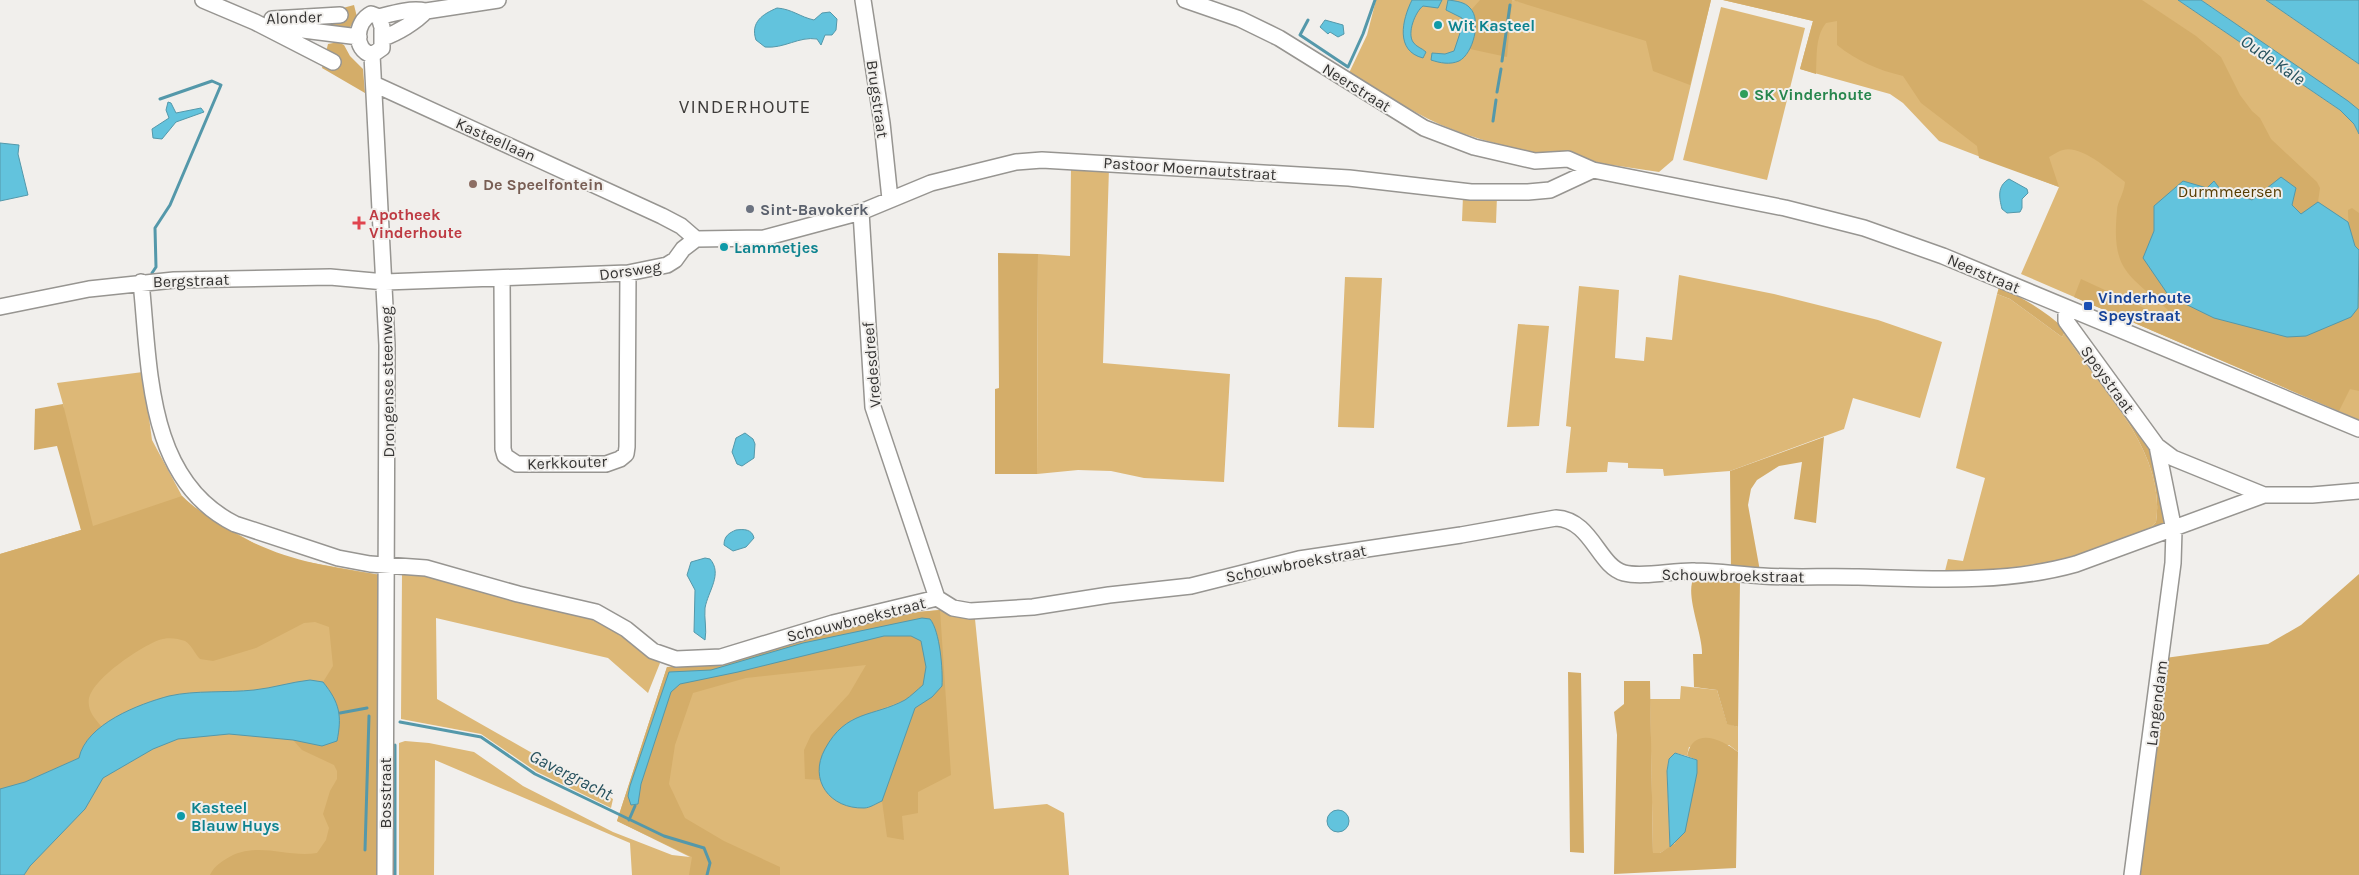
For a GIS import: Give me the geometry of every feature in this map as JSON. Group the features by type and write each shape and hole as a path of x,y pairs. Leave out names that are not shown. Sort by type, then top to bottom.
{"street":[{"path":"203,0 254,22 333,62"},
{"path":"373,10 383,38 382,48 372,55 360,48 359,37 362,23 373,10 426,11 498,0"},
{"name":"Brugstraat","path":"863,0 882,123 890,199"},
{"name":"Neerstraat","path":"1185,0 1240,19 1279,38 1424,128 1474,147 1535,161 1562,172 1587,166 1593,170 1795,210 1864,228 1943,256 2066,309 2359,429"},
{"path":"383,38 394,34 420,18 426,11"},
{"name":"Alonder","path":"254,22 340,15"},
{"path":"254,22 359,37"},
{"name":"Drongense steenweg","path":"372,55 387,354 388,565 386,710"},
{"name":"Kasteellaan","path":"374,84 662,216 681,226 696,239"},
{"name":"Pastoor Moernautstraat","path":"861,212 931,183 1016,162 1042,160 1378,180 1471,192 1528,192 1546,184 1562,172"},
{"path":"696,239 764,238 861,212"},
{"name":"Vredesdreef","path":"861,212 873,407 937,598"},
{"name":"Dorsweg","path":"384,282 502,280 628,273 667,265 675,260 683,249 696,239"},
{"name":"Kerkkouter","path":"502,280 503,449 505,456 517,464 606,464 620,459 626,454 628,447 628,273"},
{"name":"Bergstraat","path":"0,307 57,294 141,282 330,277 384,282"},
{"name":"Schouwbroekstraat","path":"141,282 158,426 169,452 187,485 197,497 220,517 257,533 338,558 426,568 518,594 596,612 626,629 653,651 676,660 720,657 832,622 937,598 952,608 970,611 1033,607 1109,595 1191,586 1299,559 1461,535 1556,518 1572,521 1620,572 1632,574 1697,571 1774,577 1945,579 2044,572 2076,564 2174,530"},
{"name":"Speystraat","path":"2066,309 2066,320 2157,446 2173,458 2264,495"},
{"name":"Speystraat","path":"2157,446 2174,530 2264,495 2312,495 2359,491"},
{"name":"Langendam","path":"2132,875 2173,563 2174,530"},
{"name":"Bosstraat","path":"385,875 386,710"}],"green space":[{"path":"1376,0 1512,0 1530,4 1531,0 1711,0 1673,160 1659,172 1548,155 1465,134 1416,113 1349,73 1367,35"},
{"path":"1480,0 1512,0 1507,57 1470,49 1475,18 1472,9"},
{"path":"1512,0 1711,0 1690,85 1653,71 1646,41"},
{"name":"Durmmeersen","path":"1723,0 2178,0 2340,110 2354,124 2359,134 2359,420 2021,274 2059,187 1939,141 1903,103 1890,94 1800,69 1813,21"},
{"name":"Durmmeersen","path":"1723,0 2142,0 2196,36 2221,57 2240,95 2260,118 2271,139 2317,182 2320,188 2318,202 2301,215 2292,205 2252,200 2220,189 2196,186 2183,181 2154,206 2154,230 2144,258 2169,296 2214,318 2306,336 2351,317 2359,292 2359,391 2350,389 2339,411 2074,297 2081,279 2159,315 2165,314 2168,310 2133,279 2120,260 2116,231 2117,211 2125,182 2096,160 2071,149 2061,151 2049,157 2059,187 1979,158 1977,146 1921,103 1903,76 1868,64 1852,56 1837,45 1837,21 1826,23 1822,28 1817,47 1816,74 1800,69 1813,21"},
{"path":"2201,0 2266,0 2359,64 2359,110"},
{"path":"354,5 357,17 348,30 287,23"},
{"name":"SK Vinderhoute","path":"1721,7 1805,28 1767,180 1683,160"},
{"path":"338,42 344,45 350,56 363,69 365,93 322,68 328,44"},
{"path":"1071,166 1109,168 1103,363 1230,374 1224,482 1144,478 1111,471 1078,470 1037,474 1038,254 1070,256"},
{"path":"1463,196 1497,196 1496,223 1462,221"},
{"path":"2352,208 2359,213 2359,250 2353,242 2349,225 2348,210"},
{"path":"998,253 1038,254 1037,474 995,474 995,389 999,388"},
{"path":"1679,275 1774,294 1878,320 1942,342 1920,418 1853,398 1844,429 1730,471 1664,476 1663,469 1628,468 1628,463 1608,462 1607,472 1566,473 1571,427 1566,426 1579,286 1619,290 1615,358 1644,361 1646,337 1672,340"},
{"path":"1345,277 1382,278 1374,428 1338,427"},
{"path":"1999,287 2026,300 2050,317 2066,330 2062,337 2010,299 1997,294"},
{"path":"1997,294 2010,299 2062,337 2066,330 2076,341 2072,345 2117,406 2143,450 2152,473 2157,497 2156,522 2149,530 2068,559 1982,573 1944,575 1948,559 1963,561 1985,478 1956,468"},
{"path":"1518,324 1549,326 1539,426 1507,427"},
{"path":"2076,341 2148,440 2166,504 2165,527 2075,561 1982,573 1980,569 2034,566 2068,559 2149,530 2156,522 2157,497 2152,473 2143,450 2117,406 2072,345"},
{"path":"143,372 152,440 182,496 196,510 264,549 296,560 380,575 379,875 0,875 0,554 81,530 63,404 57,383"},
{"path":"63,404 93,526 182,496 216,522 256,544 276,552 335,568 380,575 379,875 210,875 218,864 237,853 260,850 305,854 317,853 326,840 329,828 323,814 330,791 337,779 337,771 334,765 302,750 293,740 322,746 340,713 330,691 323,682 333,666 329,627 315,622 304,623 256,648 213,661 200,659 189,644 182,640 165,638 151,644 119,664 99,681 93,690 89,698 89,706 101,726 84,744 79,758 25,782 0,789 0,554 81,530 57,446 34,450 35,409"},
{"path":"1824,437 1816,523 1794,519 1802,462 1779,466 1757,480 1751,489 1748,505 1760,571 1731,568 1730,471"},
{"path":"421,574 568,612 602,623 660,663 648,693 608,658 436,618 437,699 613,799 611,808 537,772 481,734 401,719 402,575"},
{"path":"2359,574 2359,875 2136,875 2165,658 2268,644 2301,625"},
{"path":"1695,576 1740,581 1738,727 1727,724 1717,690 1694,687 1693,654 1702,654 1691,592"},
{"path":"940,610 975,619 994,809 1047,804 1064,813 1069,875 632,875 630,843 435,760 434,875 399,875 399,743 405,741 429,743 474,752 523,786 613,832 672,855 690,857 617,821 667,667 720,665 897,614"},
{"path":"940,610 951,775 918,792 918,813 902,816 904,840 887,837 882,801 915,708 905,700 851,720 819,766 820,780 805,779 804,750 811,735 849,694 866,665 746,678 693,693 675,745 669,784 685,818 724,841 780,867 780,875 689,875 692,857 617,821 667,667 720,665 834,630 897,614"},
{"path":"1568,672 1581,673 1584,853 1570,852"},
{"path":"1624,681 1650,681 1653,853 1660,853 1675,843 1697,760 1687,756 1690,747 1695,741 1709,738 1724,743 1738,752 1736,868 1614,874 1617,735 1614,712 1624,704"},
{"path":"1681,686 1717,690 1727,723 1738,727 1738,752 1729,745 1689,747 1687,756 1675,753 1669,759 1667,771 1670,847 1660,853 1653,854 1650,699 1680,699"}],"water":[{"path":"1412,0 1442,0 1438,8 1423,6 1417,13 1411,28 1413,42 1426,52 1423,58 1408,49 1403,34 1408,8"},
{"path":"1448,0 1463,3 1470,8 1474,13 1475,28 1472,44 1464,57 1456,62 1441,63 1431,60 1432,53 1445,54 1454,51 1463,24 1462,18 1446,10"},
{"name":"Oude Kale","path":"2178,0 2201,0 2348,101 2359,110 2359,134 2354,124 2340,110"},
{"path":"2266,0 2359,0 2359,64"},
{"path":"777,8 814,20 822,13 830,12 837,19 836,30 832,35 825,35 821,45 817,39 804,39 779,46 765,47 756,40 756,24 763,16"},
{"path":"1325,20 1343,25 1344,34 1338,37 1330,32 1328,34 1320,27"},
{"path":"168,102 171,103 176,113 201,108 204,112 176,122 162,139 153,138 152,129 169,118 166,110"},
{"path":"0,143 19,145 18,154 28,195 0,201"},
{"path":"2281,177 2296,188 2292,205 2301,214 2318,202 2348,222 2355,246 2359,250 2358,308 2351,317 2306,336 2287,337 2214,318 2169,296 2143,258 2154,231 2154,206 2183,181 2207,188 2214,181 2220,189 2252,200"},
{"path":"2009,179 2027,189 2028,193 2022,199 2020,212 2007,213 2002,209 2001,188"},
{"path":"745,433 753,439 755,444 754,458 742,466 737,464 732,452 736,438"},
{"path":"736,530 750,531 754,538 746,547 733,551 724,545 724,542 727,535"},
{"path":"705,558 710,559 714,565 715,577 705,608 705,640 694,632 695,590 687,575 691,562"},
{"path":"922,618 930,619 936,632 942,670 942,686 932,697 915,708 882,801 864,808 841,804 832,798 821,782 820,760 833,736 842,727 861,716 905,700 923,685 926,667 921,641 911,636 884,636 738,672 680,684 671,692 641,784 638,804 631,805 628,796 630,786 669,672 711,670 803,643"},
{"path":"310,680 323,682 336,703 339,717 337,741 322,746 293,740 229,734 178,739 153,749 103,778 85,809 30,866 24,875 0,875 0,789 25,782 79,758 84,746 92,735 115,717 143,704 179,694 254,690"},
{"path":"1675,753 1697,760 1697,773 1685,832 1670,847 1667,771 1669,759"},
{"path":"1338,810 1346,813 1349,821 1346,829 1338,832 1330,829 1327,821 1330,813"}],"waterway":[{"path":"1308,20 1300,35 1348,67 1363,34 1375,0"},
{"path":"1502,61 1510,5"},
{"path":"1497,92 1501,69"},
{"path":"152,273 156,267 155,228 170,205 221,85 212,81 160,99"},
{"path":"1493,121 1496,100"},
{"name":"Gavergracht","path":"340,713 367,708"},
{"path":"365,850 369,716"},
{"name":"Gavergracht","path":"400,722 481,737 535,774 664,836 704,848 710,863 707,875"},
{"path":"395,745 395,875"},
{"path":"629,820 635,806"}],"place":[{"name":"Wit Kasteel","path":"1438,25"},
{"name":"SK Vinderhoute","path":"1744,94"},
{"name":"De Speelfontein","path":"473,184"},
{"name":"Sint-Bavokerk","path":"750,209"},
{"name":"Apotheek Vinderhoute","path":"359,223"},
{"name":"Lammetjes","path":"724,247"},
{"name":"Vinderhoute Speystraat","path":"2088,306"},
{"name":"Kasteel Blauw Huys","path":"181,816"}],"district":[{"name":"VINDERHOUTE","path":"745,106"}]}
